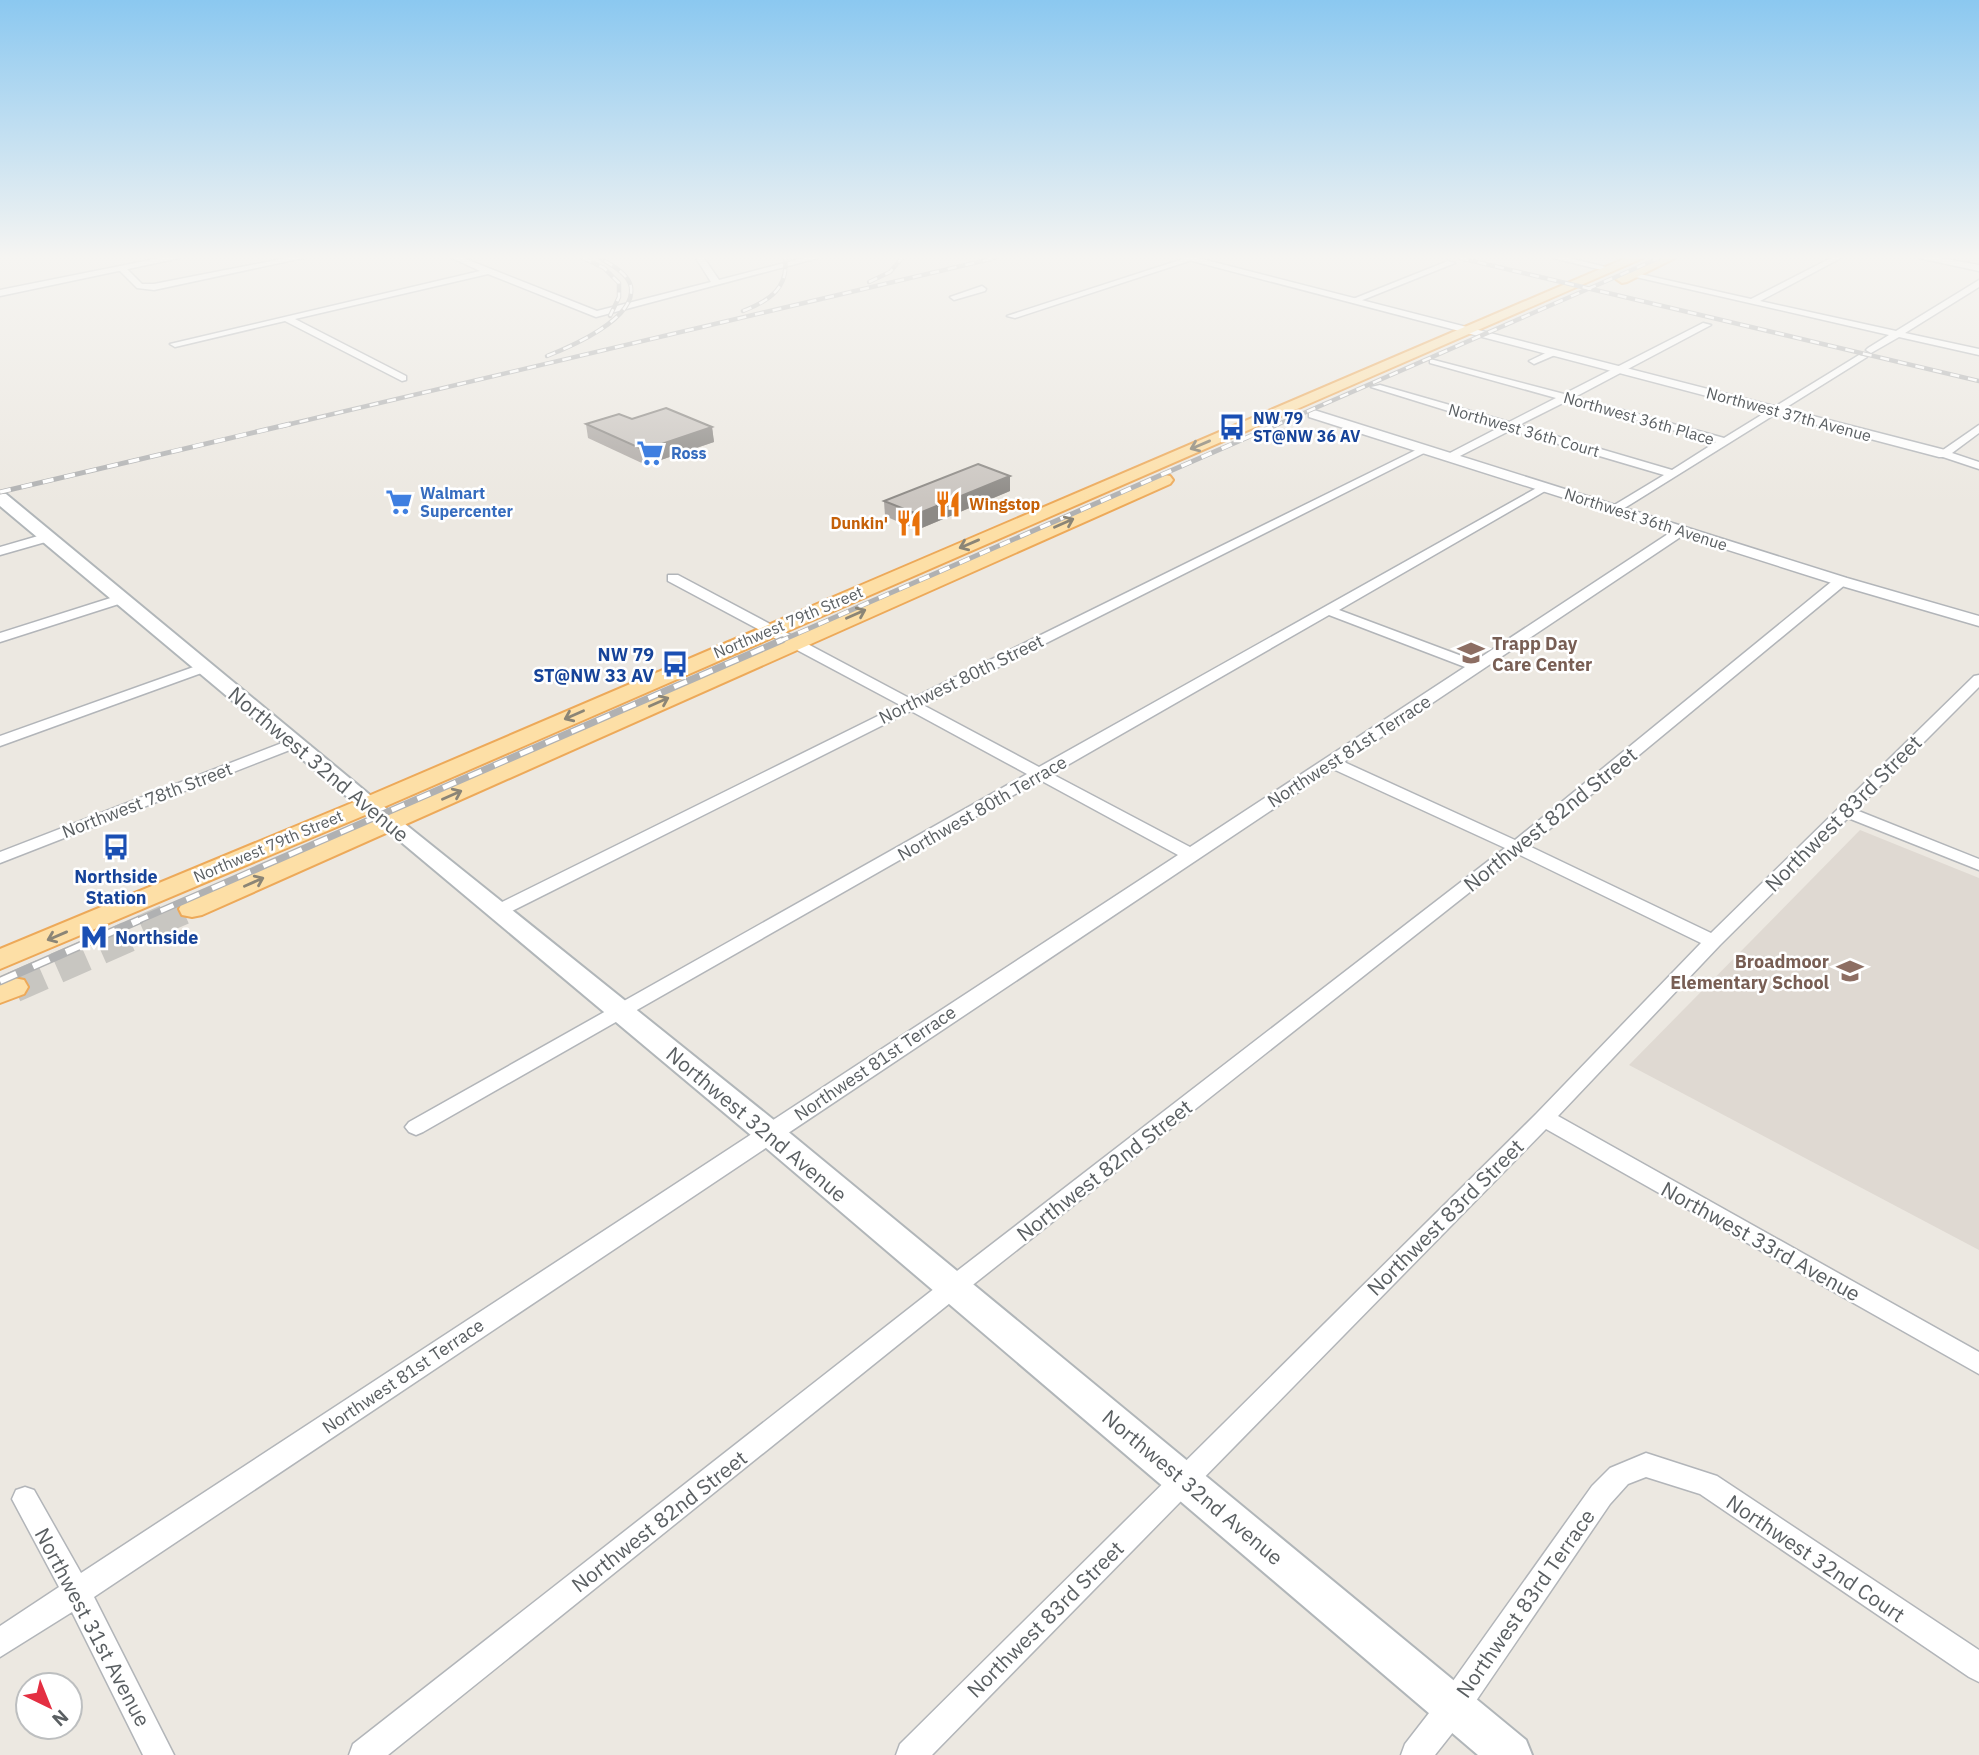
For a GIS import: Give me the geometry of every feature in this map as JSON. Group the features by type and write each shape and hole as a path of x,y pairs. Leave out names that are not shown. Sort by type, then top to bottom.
{"main road":[{"name":"Northwest 79th Street","path":"0,960 368,805 1442,340"},
{"name":"Northwest 79th Street","path":"192,909 1480,340"},
{"name":"Northwest 32nd Avenue","path":"0,498 202,668 769,1133 1511,1755"}],"street":[{"path":"175,344 194,340"},
{"path":"328,340 402,378"},
{"name":"Northwest 37th Avenue","path":"1503,340 1979,461"},
{"path":"1450,457 1677,340"},
{"path":"1615,510 1887,340"},
{"path":"1927,340 1979,352"},
{"path":"1534,360 1552,353"},
{"name":"Northwest 36th Place","path":"1433,361 1724,442"},
{"name":"Northwest 36th Court","path":"1376,387 1671,474"},
{"name":"Northwest 36th Avenue","path":"1314,414 1841,581 1979,621"},
{"path":"1944,454 1979,428"},
{"path":"1956,446 1979,443"},
{"name":"Northwest 80th Street","path":"498,911 1426,449"},
{"name":"Northwest 37th Avenue","path":"1944,454 1979,466"},
{"name":"Northwest 80th Terrace","path":"416,1127 622,1013 1546,488"},
{"name":"Northwest 81st Terrace","path":"0,1643 1681,531"},
{"path":"0,551 45,538"},
{"path":"673,578 1191,854"},
{"name":"Northwest 82nd Street","path":"364,1755 952,1288 1517,848 1841,581"},
{"path":"0,638 120,599"},
{"path":"1330,611 1478,667"},
{"path":"0,741 202,668"},
{"name":"Northwest 83rd Street","path":"911,1755 1544,1118 1713,941 1979,679"},
{"name":"Northwest 78th Street","path":"0,858 295,743"},
{"path":"1331,762 1713,941"},
{"path":"1845,811 1979,865"},
{"name":"Northwest 33rd Avenue","path":"1544,1118 1979,1364"},
{"name":"Northwest 32nd Court","path":"1646,1465 1708,1485 1979,1667"},
{"name":"Northwest 83rd Terrace","path":"1416,1755 1454,1706 1601,1495 1619,1476 1646,1465"},
{"name":"Northwest 31st Avenue","path":"25,1499 77,1592 159,1755"}],"shaded area":[{"name":"Broadmoor Elementary School","path":"1860,830 1979,878 1979,1250 1629,1065"}],"building":[{"path":"666,408 712,427 644,450 586,424 619,414 632,419"},
{"path":"978,464 1010,476 917,514 884,501"}],"tunnel":[{"path":"162,922 192,909"},
{"path":"14,987 166,920"}],"railway":[{"path":"547,356 583,340"},
{"path":"282,426 647,340"},
{"path":"1274,426 1471,340"},
{"path":"1806,340 1979,381"},
{"path":"0,492 290,424"},
{"path":"778,642 1278,424"},
{"path":"135,922 782,640"},
{"path":"0,981 139,920"}],"place":[{"name":"NW 79 ST@NW 36 AV","path":"1232,427"},
{"name":"Ross","path":"650,453"},
{"name":"Walmart Supercenter","path":"399,502"},
{"name":"Wingstop","path":"948,504"},
{"name":"Dunkin'","path":"909,523"},
{"name":"Trapp Day Care Center","path":"1471,653"},
{"name":"NW 79 ST@NW 33 AV","path":"675,664"},
{"name":"Northside Station","path":"116,847"},
{"name":"Northside","path":"94,937"},
{"name":"Broadmoor Elementary School","path":"1850,971"}]}
